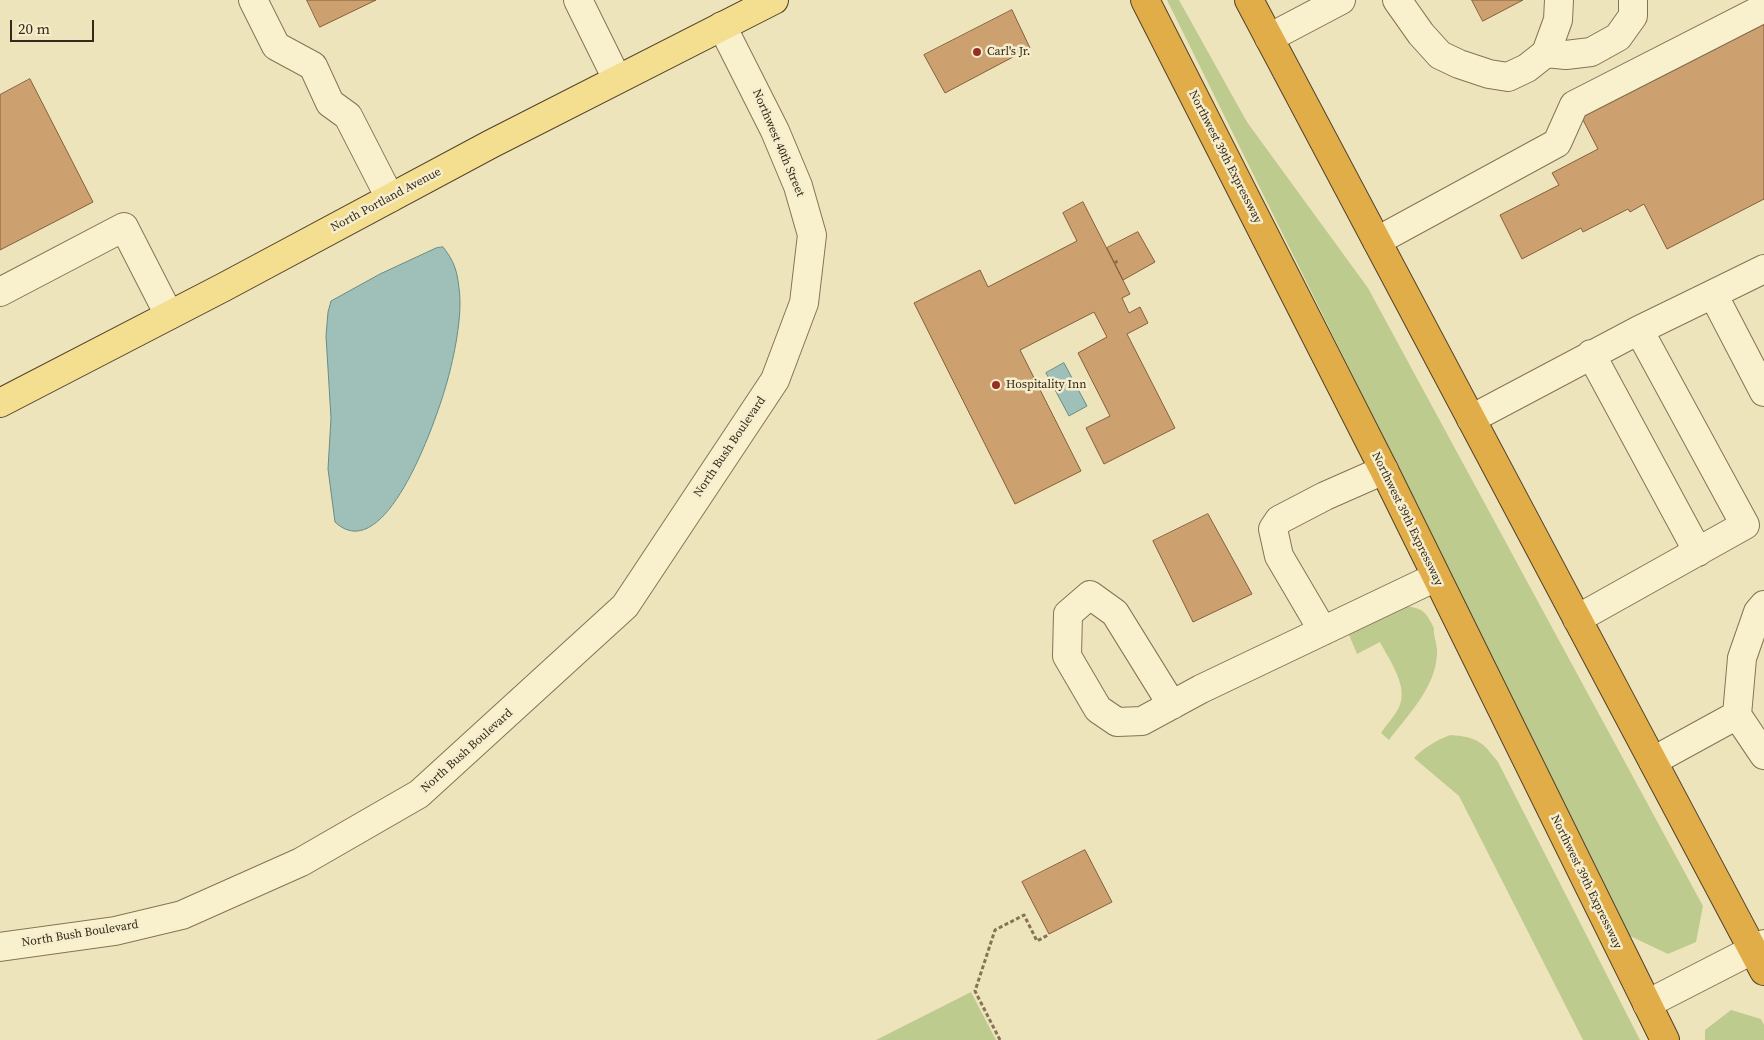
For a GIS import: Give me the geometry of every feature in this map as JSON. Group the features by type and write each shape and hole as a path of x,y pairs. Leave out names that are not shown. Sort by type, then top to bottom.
{"highway":[{"name":"Northwest 39th Expressway","path":"1144,0 1384,470 1665,1040"},
{"path":"1249,0 1653,761 1760,955"}],"main road":[{"name":"North Portland Avenue","path":"0,403 617,79 774,0"}],"street":[{"path":"253,0 276,46 313,66 330,103 348,116 390,198"},
{"path":"578,0 617,79"},
{"path":"1269,38 1341,0"},
{"path":"1397,0 1440,55 1459,64 1489,74 1508,76 1528,68 1546,53 1558,20 1559,0"},
{"path":"1546,53 1566,55 1591,52 1618,36 1633,16 1633,0"},
{"path":"1377,241 1557,143 1574,105 1764,8"},
{"name":"Northwest 40th Street","path":"722,26 791,168 812,234 804,303 775,380"},
{"path":"0,292 124,227 169,315"},
{"path":"1472,419 1591,354 1764,269"},
{"path":"1713,294 1764,392"},
{"path":"1578,619 1754,521 1639,330"},
{"path":"1591,354 1698,552"},
{"name":"North Bush Boulevard","path":"0,947 114,931 182,915 301,862 419,794 625,606 775,380"},
{"path":"1323,631 1279,556 1273,529 1279,520 1325,496 1384,470"},
{"path":"1172,705 1115,613 1090,595 1068,614 1067,656 1098,709 1117,722 1142,721 1172,705 1201,689 1436,577"},
{"path":"1764,605 1758,612 1742,658 1737,715 1764,755"},
{"path":"1752,630 1764,655"},
{"path":"1653,761 1737,715"},
{"path":"1647,1004 1760,955"}],"path":[{"path":"1000,1040 976,991 995,930 1024,915 1037,941 1048,935"}],"green space":[{"path":"1167,0 1179,0 1247,122 1368,288 1703,906 1696,942 1668,954 1630,936"},
{"path":"1405,606 1420,610 1429,618 1434,628 1437,655 1435,667 1426,690 1389,740 1381,733 1399,707 1402,691 1397,673 1380,642 1357,654 1349,635"},
{"path":"1450,735 1467,737 1478,741 1488,749 1498,762 1640,1040 1583,1040 1459,796 1414,758 1430,745"},
{"path":"971,992 996,1040 876,1040"},
{"path":"1731,1010 1761,1019 1764,1025 1764,1040 1705,1040 1705,1030"}],"water":[{"path":"443,247 456,271 460,311 455,348 442,399 433,425 407,482 390,507 373,525 354,531 335,522 328,469 331,418 326,336 331,301 380,274 436,248"},
{"path":"1064,363 1087,406 1069,416 1046,373"}],"building":[{"path":"307,0 376,0 320,27"},
{"path":"1472,0 1523,0 1483,21"},
{"name":"Carl's Jr.","path":"1012,10 1030,48 945,93 924,55"},
{"path":"1764,25 1764,199 1667,249 1644,204 1630,212 1628,209 1583,232 1581,228 1522,259 1500,215 1559,185 1552,173 1598,149 1582,118"},
{"path":"30,79 93,202 0,250 0,95"},
{"name":"Hospitality Inn","path":"1083,202 1130,294 1122,298 1129,313 1140,307 1148,323 1127,334 1175,428 1104,464 1086,428 1110,416 1078,353 1107,337 1094,312 1020,350 1081,471 1015,504 914,303 980,270 988,287 1077,241 1063,213"},
{"path":"1138,232 1155,262 1123,280 1107,248"},
{"path":"1208,514 1252,594 1193,622 1153,541"},
{"path":"1085,850 1112,902 1049,934 1022,882"}],"place":[{"name":"Carl's Jr.","path":"977,52"},
{"name":"Hospitality Inn","path":"996,385"}]}
